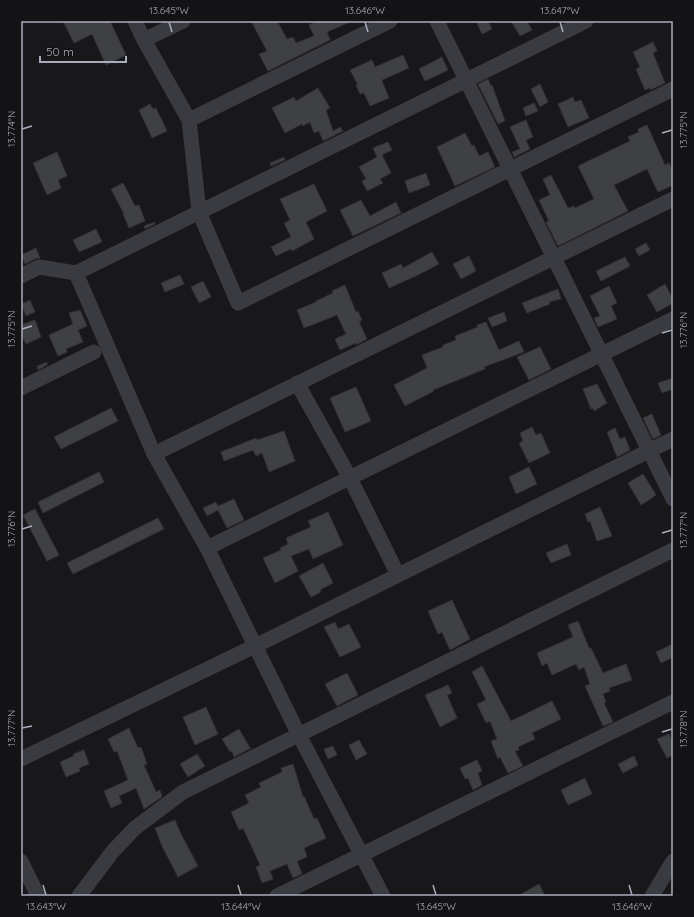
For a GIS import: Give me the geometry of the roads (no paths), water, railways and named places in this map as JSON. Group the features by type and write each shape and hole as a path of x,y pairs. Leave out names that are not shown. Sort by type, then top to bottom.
{"street":[{"path":"135,21 144,40 190,120 200,212 238,303 673,89"},
{"path":"144,40 183,21"},
{"path":"190,120 390,21"},
{"path":"437,21 673,499"},
{"path":"21,276 39,267 76,274 586,21"},
{"path":"154,454 673,198"},
{"path":"76,274 154,454 207,548 299,735 383,896"},
{"path":"207,548 673,320"},
{"path":"21,388 94,352"},
{"path":"296,383 350,478 398,576"},
{"path":"21,759 398,576 673,439"},
{"path":"79,896 113,851 134,828 183,792 673,550"},
{"path":"277,896 673,702"},
{"path":"21,861 38,896"},
{"path":"652,896 673,861"}]}
